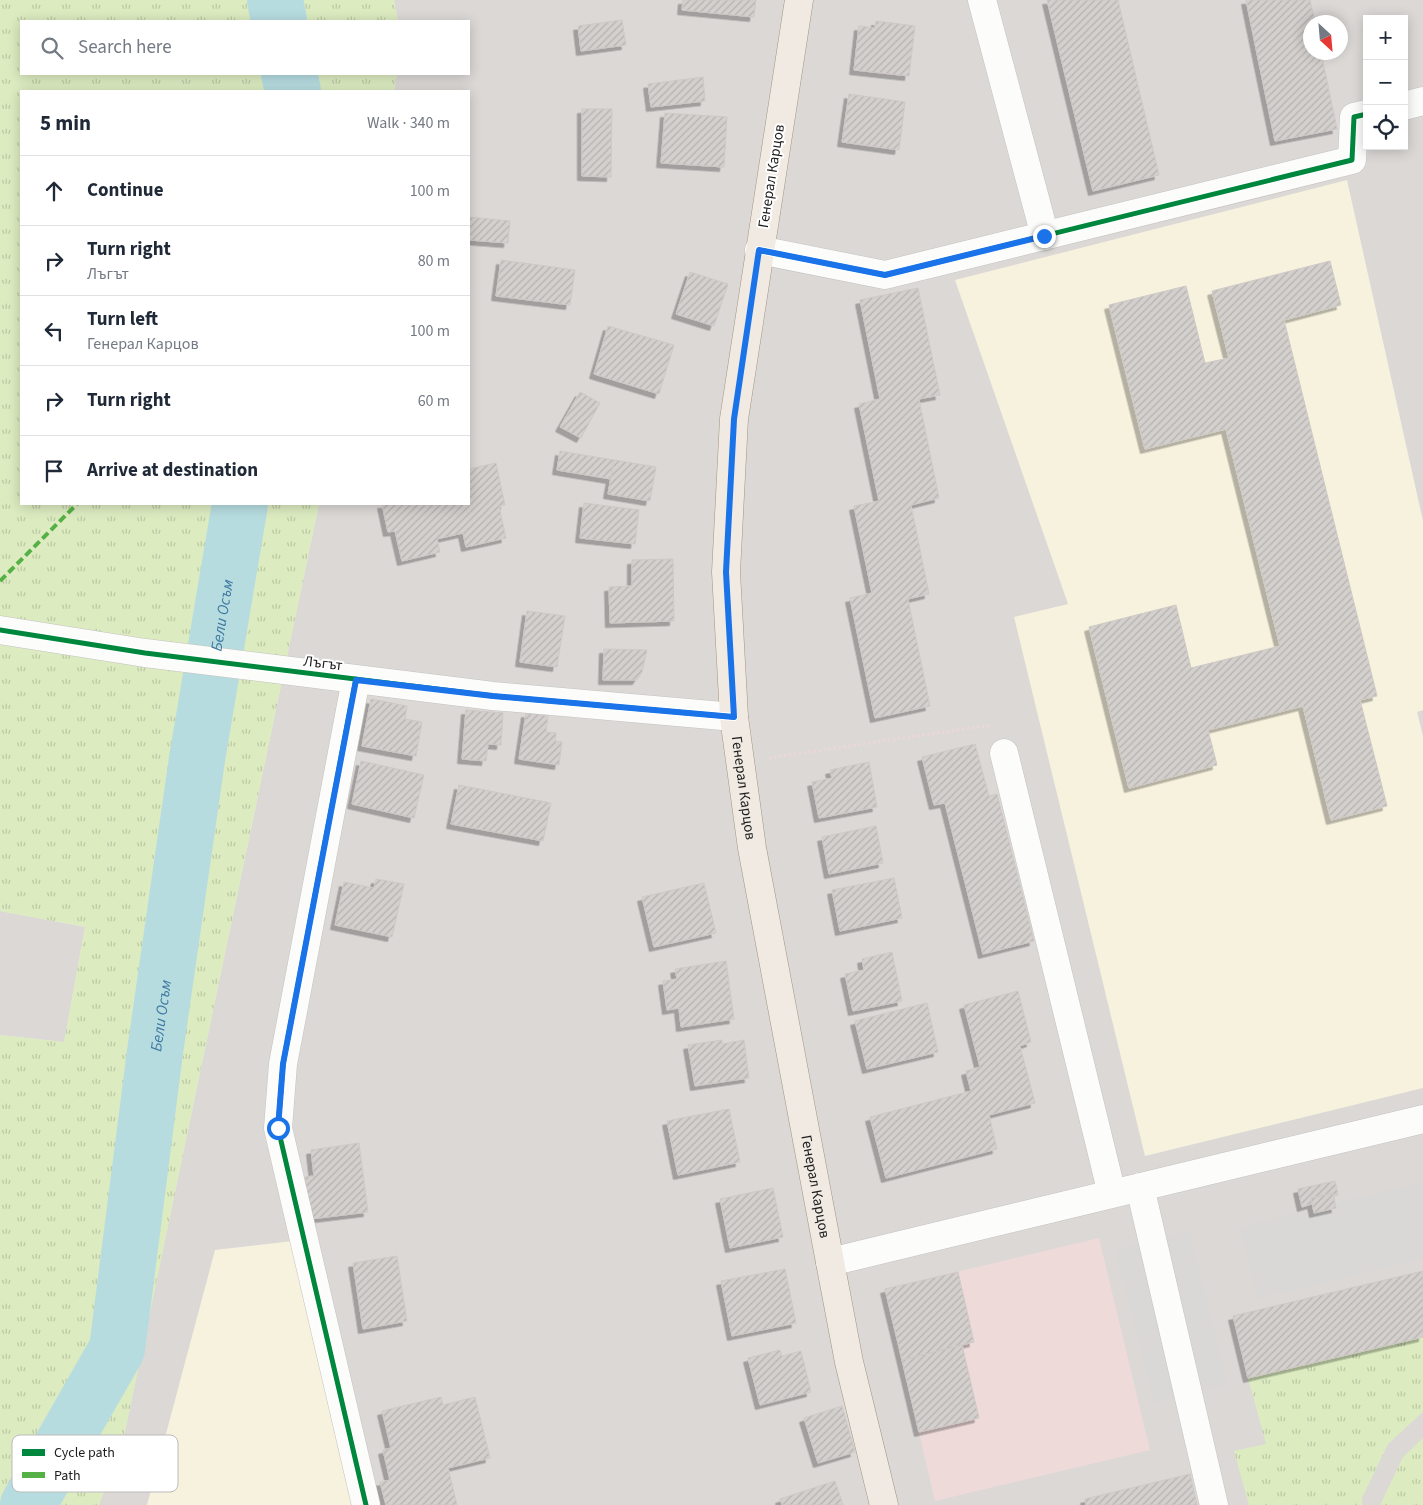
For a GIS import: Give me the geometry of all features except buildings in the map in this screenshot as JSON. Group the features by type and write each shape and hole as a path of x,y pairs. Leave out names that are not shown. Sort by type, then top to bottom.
{"main road":[{"name":"Генерал Карцов","path":"797,0 790,62 734,419 726,572 734,717 752,848 849,1362 884,1505"}],"street":[{"path":"982,0 1044,236"},
{"path":"1408,105 1423,101"},
{"path":"759,250 885,275 1352,160 1354,117 1363,115"},
{"name":"Лъгът","path":"0,630 146,653 296,673 493,696 734,717"},
{"path":"356,680 283,1064 278,1128 366,1505"},
{"path":"1004,753 1112,1194"},
{"path":"830,1262 1423,1119"},
{"path":"1140,1187 1214,1505"}],"path":[{"path":"761,760 999,724"}],"shaded area":[{"path":"394,0 1423,0 1423,1505 99,1505 104,1492 178,1492 178,1435 124,1435 319,505 470,505 470,90 394,90 397,75 470,75 470,20 398,20"},
{"path":"1347,180 1423,521 1423,710 1417,712 1423,736 1423,1088 1145,1156 1014,617 1068,604 955,280"},
{"path":"0,911 85,927 64,1042 0,1035"},
{"path":"1423,1182 1423,1258 1257,1299 1240,1227 1313,1208 1336,1208 1335,1203"},
{"path":"1190,1231 1228,1385 1154,1403 1115,1250"},
{"path":"1099,1238 1150,1450 935,1501 885,1289"},
{"path":"293,1241 356,1505 147,1505 150,1492 178,1492 178,1435 166,1435 215,1250"}],"green space":[{"path":"0,0 394,0 398,20 20,20 20,75 397,75 394,90 20,90 20,505 319,505 124,1435 12,1435 12,1492 104,1492 99,1505 0,1505 0,1035 64,1042 85,927 0,911"},
{"path":"1423,1337 1423,1412 1388,1444 1362,1498 1362,1505 1249,1505 1234,1451 1266,1444 1248,1378"},
{"path":"1423,1438 1423,1505 1380,1505 1403,1457"}],"waterway":[{"name":"Бели Осъм","path":"275,0 279,20"},
{"name":"Бели Осъм","path":"289,75 293,90"},
{"name":"Бели Осъм","path":"68,1435 117,1349 155,1052 197,759 240,505"},
{"name":"Бели Осъм","path":"28,1505 35,1492"}],"marked path":[{"path":"0,581 76,505"}],"cycle path":[{"path":"759,250 885,275 1352,160 1354,117 1363,115"},
{"path":"0,630 145,653 493,696 734,717"},
{"path":"356,679 283,1064 278,1128 366,1505"}],"route":[{"path":"278,1128 283,1064 356,680 493,696 734,717 726,572 734,419 759,250 885,275 1044,236"}]}
